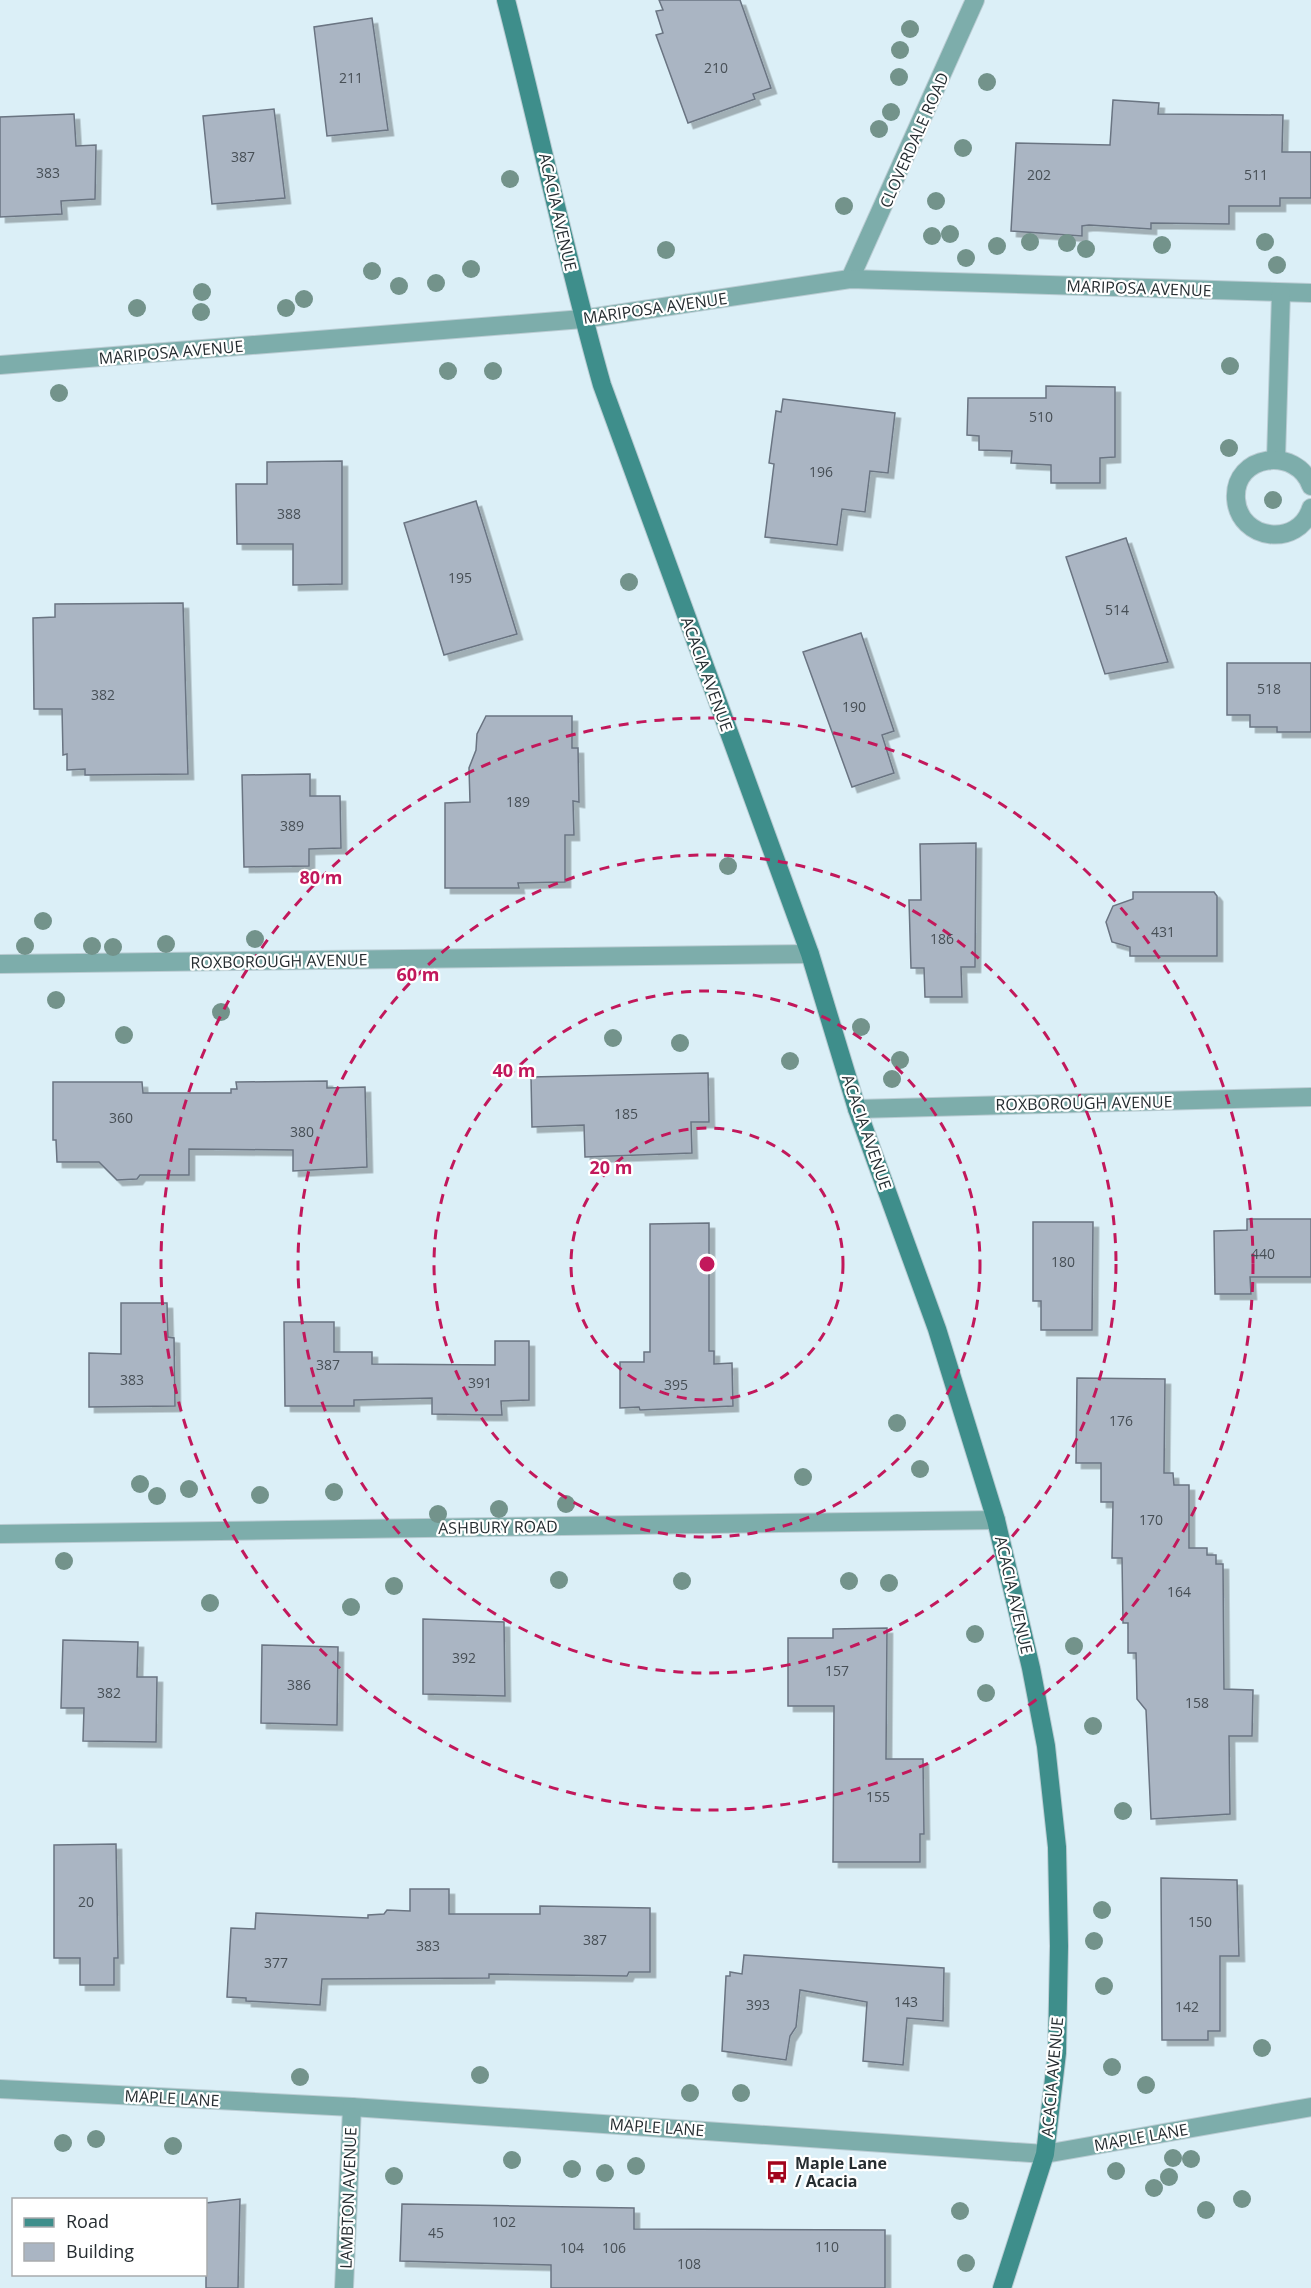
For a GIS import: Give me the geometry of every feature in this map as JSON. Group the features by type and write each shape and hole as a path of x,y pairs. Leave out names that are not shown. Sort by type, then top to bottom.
{"street":[{"name":"ACACIA AVENUE","path":"506,0 537,119 583,319 602,386 810,954 857,1109 937,1329 996,1520 1046,1746 1057,1847 1059,1946 1057,2053 1045,2154 1002,2288"},
{"name":"CLOVERDALE ROAD","path":"850,279 975,0"},
{"name":"MARIPOSA AVENUE","path":"0,365 583,319 850,279 1311,293"},
{"path":"1276,459 1281,293"},
{"path":"1311,486 1299,468 1289,461 1276,459 1252,465 1244,474 1236,498 1244,521 1253,530 1265,535 1291,532 1301,525 1311,508"},
{"name":"ROXBOROUGH AVENUE","path":"0,964 810,954"},
{"name":"ROXBOROUGH AVENUE","path":"857,1109 1311,1097"},
{"name":"ASHBURY ROAD","path":"0,1534 996,1520"},
{"name":"MAPLE LANE","path":"0,2089 352,2107 1045,2154 1311,2107"},
{"name":"LAMBTON AVENUE","path":"344,2288 352,2107"}],"building":[{"path":"659,0 740,0 771,88 753,94 755,99 688,123 656,35 663,33 656,11 663,10"},
{"path":"372,18 388,130 327,136 314,27"},
{"path":"1113,100 1159,103 1158,114 1283,115 1282,152 1311,152 1311,198 1280,198 1280,206 1229,206 1229,224 1151,223 1151,229 1089,225 1082,226 1082,236 1011,231 1016,143 1110,145"},
{"path":"274,109 285,198 212,204 203,116"},
{"path":"74,114 76,146 96,145 95,199 61,201 62,214 0,217 0,117"},
{"path":"1046,386 1115,387 1115,457 1100,458 1100,483 1051,483 1051,465 1011,463 1012,451 979,450 979,436 967,435 968,398 1046,398"},
{"path":"783,399 895,413 888,473 870,471 865,512 842,509 837,545 765,537 774,464 769,463 776,411 781,412"},
{"path":"342,461 342,584 293,585 293,544 237,544 236,484 267,484 267,462"},
{"path":"476,501 517,634 444,655 404,523"},
{"path":"1126,538 1168,662 1105,674 1066,557"},
{"path":"183,603 188,774 85,775 85,769 67,770 67,754 63,755 62,709 34,709 33,618 55,617 55,604"},
{"path":"861,633 894,731 882,735 894,773 852,787 803,652"},
{"path":"1227,663 1311,663 1311,732 1277,732 1277,727 1250,727 1250,715 1227,715"},
{"path":"486,716 572,716 572,748 578,748 579,802 573,801 574,835 565,835 565,882 518,883 519,888 445,888 445,803 470,802 469,768 476,750 477,734"},
{"path":"310,774 310,796 340,796 341,848 309,849 309,866 244,867 242,775"},
{"path":"976,843 975,967 961,967 962,997 925,997 924,968 911,968 909,900 921,900 920,844"},
{"path":"1133,892 1214,892 1217,896 1217,956 1130,956 1130,947 1112,942 1106,922 1113,906 1133,899"},
{"path":"708,1073 709,1122 691,1122 692,1153 585,1157 584,1125 532,1127 531,1077"},
{"path":"327,1081 327,1088 365,1087 367,1167 293,1171 293,1150 189,1149 189,1175 140,1175 137,1179 117,1180 99,1162 57,1162 56,1140 53,1140 53,1082 142,1082 143,1093 231,1093 231,1089 237,1089 236,1082"},
{"path":"1247,1219 1311,1219 1311,1277 1250,1277 1251,1294 1215,1294 1214,1231 1247,1230"},
{"path":"1033,1222 1093,1222 1092,1330 1041,1330 1041,1301 1033,1301"},
{"path":"709,1223 709,1351 714,1351 714,1364 732,1363 733,1406 640,1410 639,1407 620,1408 620,1362 644,1362 644,1352 650,1352 650,1224"},
{"path":"121,1303 167,1303 168,1337 174,1338 175,1406 89,1407 89,1353 121,1354"},
{"path":"284,1322 334,1322 334,1352 372,1352 372,1364 495,1365 495,1341 529,1341 529,1400 501,1401 502,1415 432,1414 432,1398 354,1400 354,1406 285,1406"},
{"path":"1077,1378 1165,1379 1164,1473 1173,1473 1174,1485 1189,1485 1189,1548 1207,1548 1207,1555 1216,1555 1216,1564 1223,1564 1224,1689 1253,1690 1252,1736 1229,1736 1230,1814 1151,1819 1146,1710 1137,1699 1136,1653 1128,1653 1128,1623 1123,1623 1122,1558 1112,1558 1113,1502 1101,1502 1101,1463 1076,1463"},
{"path":"423,1619 504,1622 505,1696 423,1694"},
{"path":"887,1628 886,1759 923,1759 924,1834 920,1834 920,1862 833,1862 834,1706 788,1706 788,1638 833,1638 833,1629"},
{"path":"63,1640 138,1642 137,1677 157,1677 156,1742 83,1741 84,1708 61,1708"},
{"path":"262,1645 338,1647 337,1725 261,1723"},
{"path":"116,1844 118,1958 114,1958 114,1985 80,1985 80,1958 54,1958 54,1845"},
{"path":"1161,1878 1237,1880 1239,1956 1220,1956 1220,2031 1208,2031 1208,2040 1162,2040"},
{"path":"410,1889 449,1889 449,1914 540,1914 540,1906 650,1908 650,1972 629,1972 627,1976 489,1974 489,1978 322,1979 320,2005 246,2001 246,1998 227,1997 231,1928 255,1929 256,1913 368,1918 368,1915 384,1914 387,1910 410,1911"},
{"path":"744,1955 944,1968 943,2021 907,2018 903,2065 863,2061 867,2002 800,1990 796,2027 790,2036 786,2060 722,2051 726,1976 730,1976 730,1972 742,1974"},
{"path":"240,2199 238,2288 206,2288 207,2203"},
{"path":"402,2204 634,2208 634,2229 885,2230 885,2288 551,2288 551,2265 400,2261"}],"place":[{"name":"Maple Lane / Acacia","path":"777,2172"}]}
